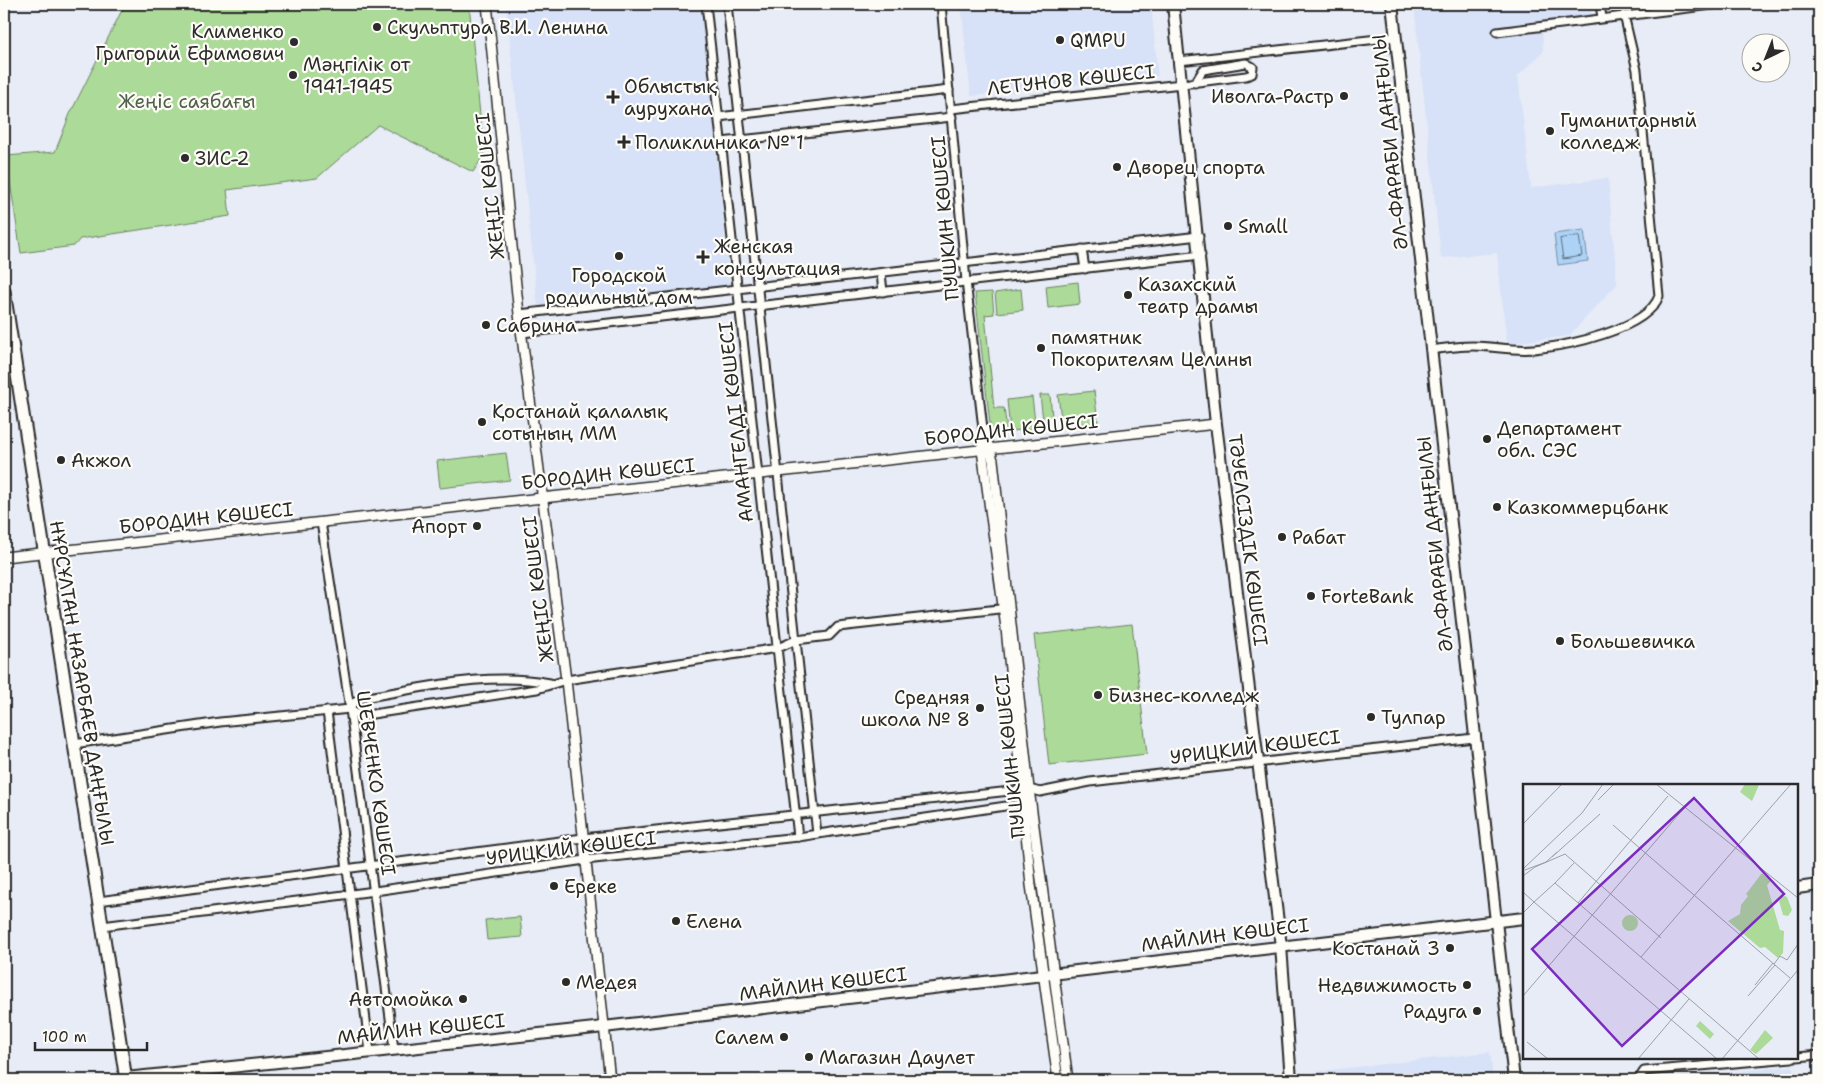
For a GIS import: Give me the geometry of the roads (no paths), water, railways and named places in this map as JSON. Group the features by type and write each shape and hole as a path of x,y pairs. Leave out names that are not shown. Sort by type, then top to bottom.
{"main road":[{"name":"ТӘУЕЛСІЗДІК КӨШЕСІ","path":"1173,4 1201,255 1216,424 1281,946 1291,1080"},
{"name":"ӘЛ-ФАРАБИ ДАҢҒЫЛЫ","path":"1392,4 1494,921 1514,1080"},
{"name":"НҰРСҰЛТАН НАЗАРБАЕВ ДАҢҒЫЛЫ","path":"4,291 126,1079"},
{"path":"1798,888 1819,886"},
{"name":"МАЙЛИН КӨШЕСІ","path":"126,1079 604,1027 1523,918"}],"street":[{"name":"ЖЕҢІС КӨШЕСІ","path":"487,4 519,314 566,680 610,1080"},
{"name":"АМАНГЕЛДІ КӨШЕСІ","path":"706,4 798,837"},
{"name":"АМАНГЕЛДІ КӨШЕСІ","path":"727,4 817,834"},
{"name":"ПУШКИН КӨШЕСІ","path":"941,4 964,264 983,429 1007,608 1025,790 1048,975 1056,1028 1068,1080"},
{"path":"1600,4 1602,18"},
{"path":"1497,32 1720,4"},
{"path":"1431,350 1472,346 1532,349 1578,342 1625,324 1641,316 1656,304 1659,296 1637,70 1624,15"},
{"path":"1179,61 1396,36"},
{"name":"ЛЕТУНОВ КӨШЕСІ","path":"721,142 1195,83 1246,76 1252,74 1253,67 1246,63 1202,70 1195,83"},
{"path":"718,117 950,90"},
{"path":"519,314 738,291 1199,236"},
{"path":"1082,249 1085,269"},
{"path":"522,333 740,310 966,281 1201,255"},
{"path":"881,273 883,292"},
{"name":"БОРОДИН КӨШЕСІ","path":"4,557 1216,424"},
{"name":"ШЕВЧЕНКО КӨШЕСІ","path":"321,522 350,709 394,1049"},
{"path":"74,744 220,722 327,711 350,709 358,714 366,715 538,689 566,680 778,648 796,640 829,636 838,628 1007,608"},
{"path":"350,709 353,703 362,698 478,680 525,679 550,684"},
{"name":"ШЕВЧЕНКО КӨШЕСІ","path":"327,711 352,894 370,1052"},
{"name":"УРИЦКИЙ КӨШЕСІ","path":"98,901 582,838 1025,790 1040,792 1090,782 1474,738"},
{"path":"1027,803 1040,792"},
{"name":"УРИЦКИЙ КӨШЕСІ","path":"102,926 374,891 585,860 798,837 1027,803"},
{"name":"ПУШКИН КӨШЕСІ","path":"1056,1028 1058,1080"},
{"path":"1798,1057 1819,1055"},
{"path":"1638,1080 1644,1071 1772,1059"}],"water":[{"path":"1584,230 1588,261 1558,265 1554,234"}],"place":[{"name":"Скульптура В.И. Ленина","path":"377,27"},
{"name":"QMPU","path":"1060,40"},
{"name":"Клименко Григорий Ефимович","path":"294,42"},
{"name":"Мәңгілік от 1941-1945","path":"293,75"},
{"name":"Иволга-Растр","path":"1344,96"},
{"name":"Облыстық аурухана","path":"613,97"},
{"name":"Гуманитарный колледж","path":"1550,131"},
{"name":"Поликлиника № 1","path":"624,142"},
{"name":"ЗИС-2","path":"185,158"},
{"name":"Дворец спорта","path":"1117,167"},
{"name":"Small","path":"1228,226"},
{"name":"Городской родильный дом","path":"619,256"},
{"name":"Женская консультация","path":"703,257"},
{"name":"Казахский театр драмы","path":"1128,295"},
{"name":"Сабрина","path":"486,325"},
{"name":"памятник Покорителям Целины","path":"1041,348"},
{"name":"Қостанай қалалық сотының ММ","path":"482,422"},
{"name":"Департамент обл. СЭС","path":"1487,439"},
{"name":"Акжол","path":"61,460"},
{"name":"Казкоммерцбанк","path":"1497,507"},
{"name":"Апорт","path":"477,526"},
{"name":"Рабат","path":"1282,537"},
{"name":"ForteBank","path":"1311,596"},
{"name":"Большевичка","path":"1560,641"},
{"name":"Бизнес-колледж","path":"1098,695"},
{"name":"Средняя школа № 8","path":"980,708"},
{"name":"Тулпар","path":"1371,717"},
{"name":"Ереке","path":"554,886"},
{"name":"Елена","path":"676,921"},
{"name":"Костанай 3","path":"1450,948"},
{"name":"Медея","path":"566,982"},
{"name":"Недвижимость","path":"1467,985"},
{"name":"Автомойка","path":"463,999"},
{"name":"Радуга","path":"1477,1011"},
{"name":"Салем","path":"784,1037"},
{"name":"Магазин Даулет","path":"809,1057"}],"park label":[{"name":"Жеңіс саябағы","path":"187,101"}]}
